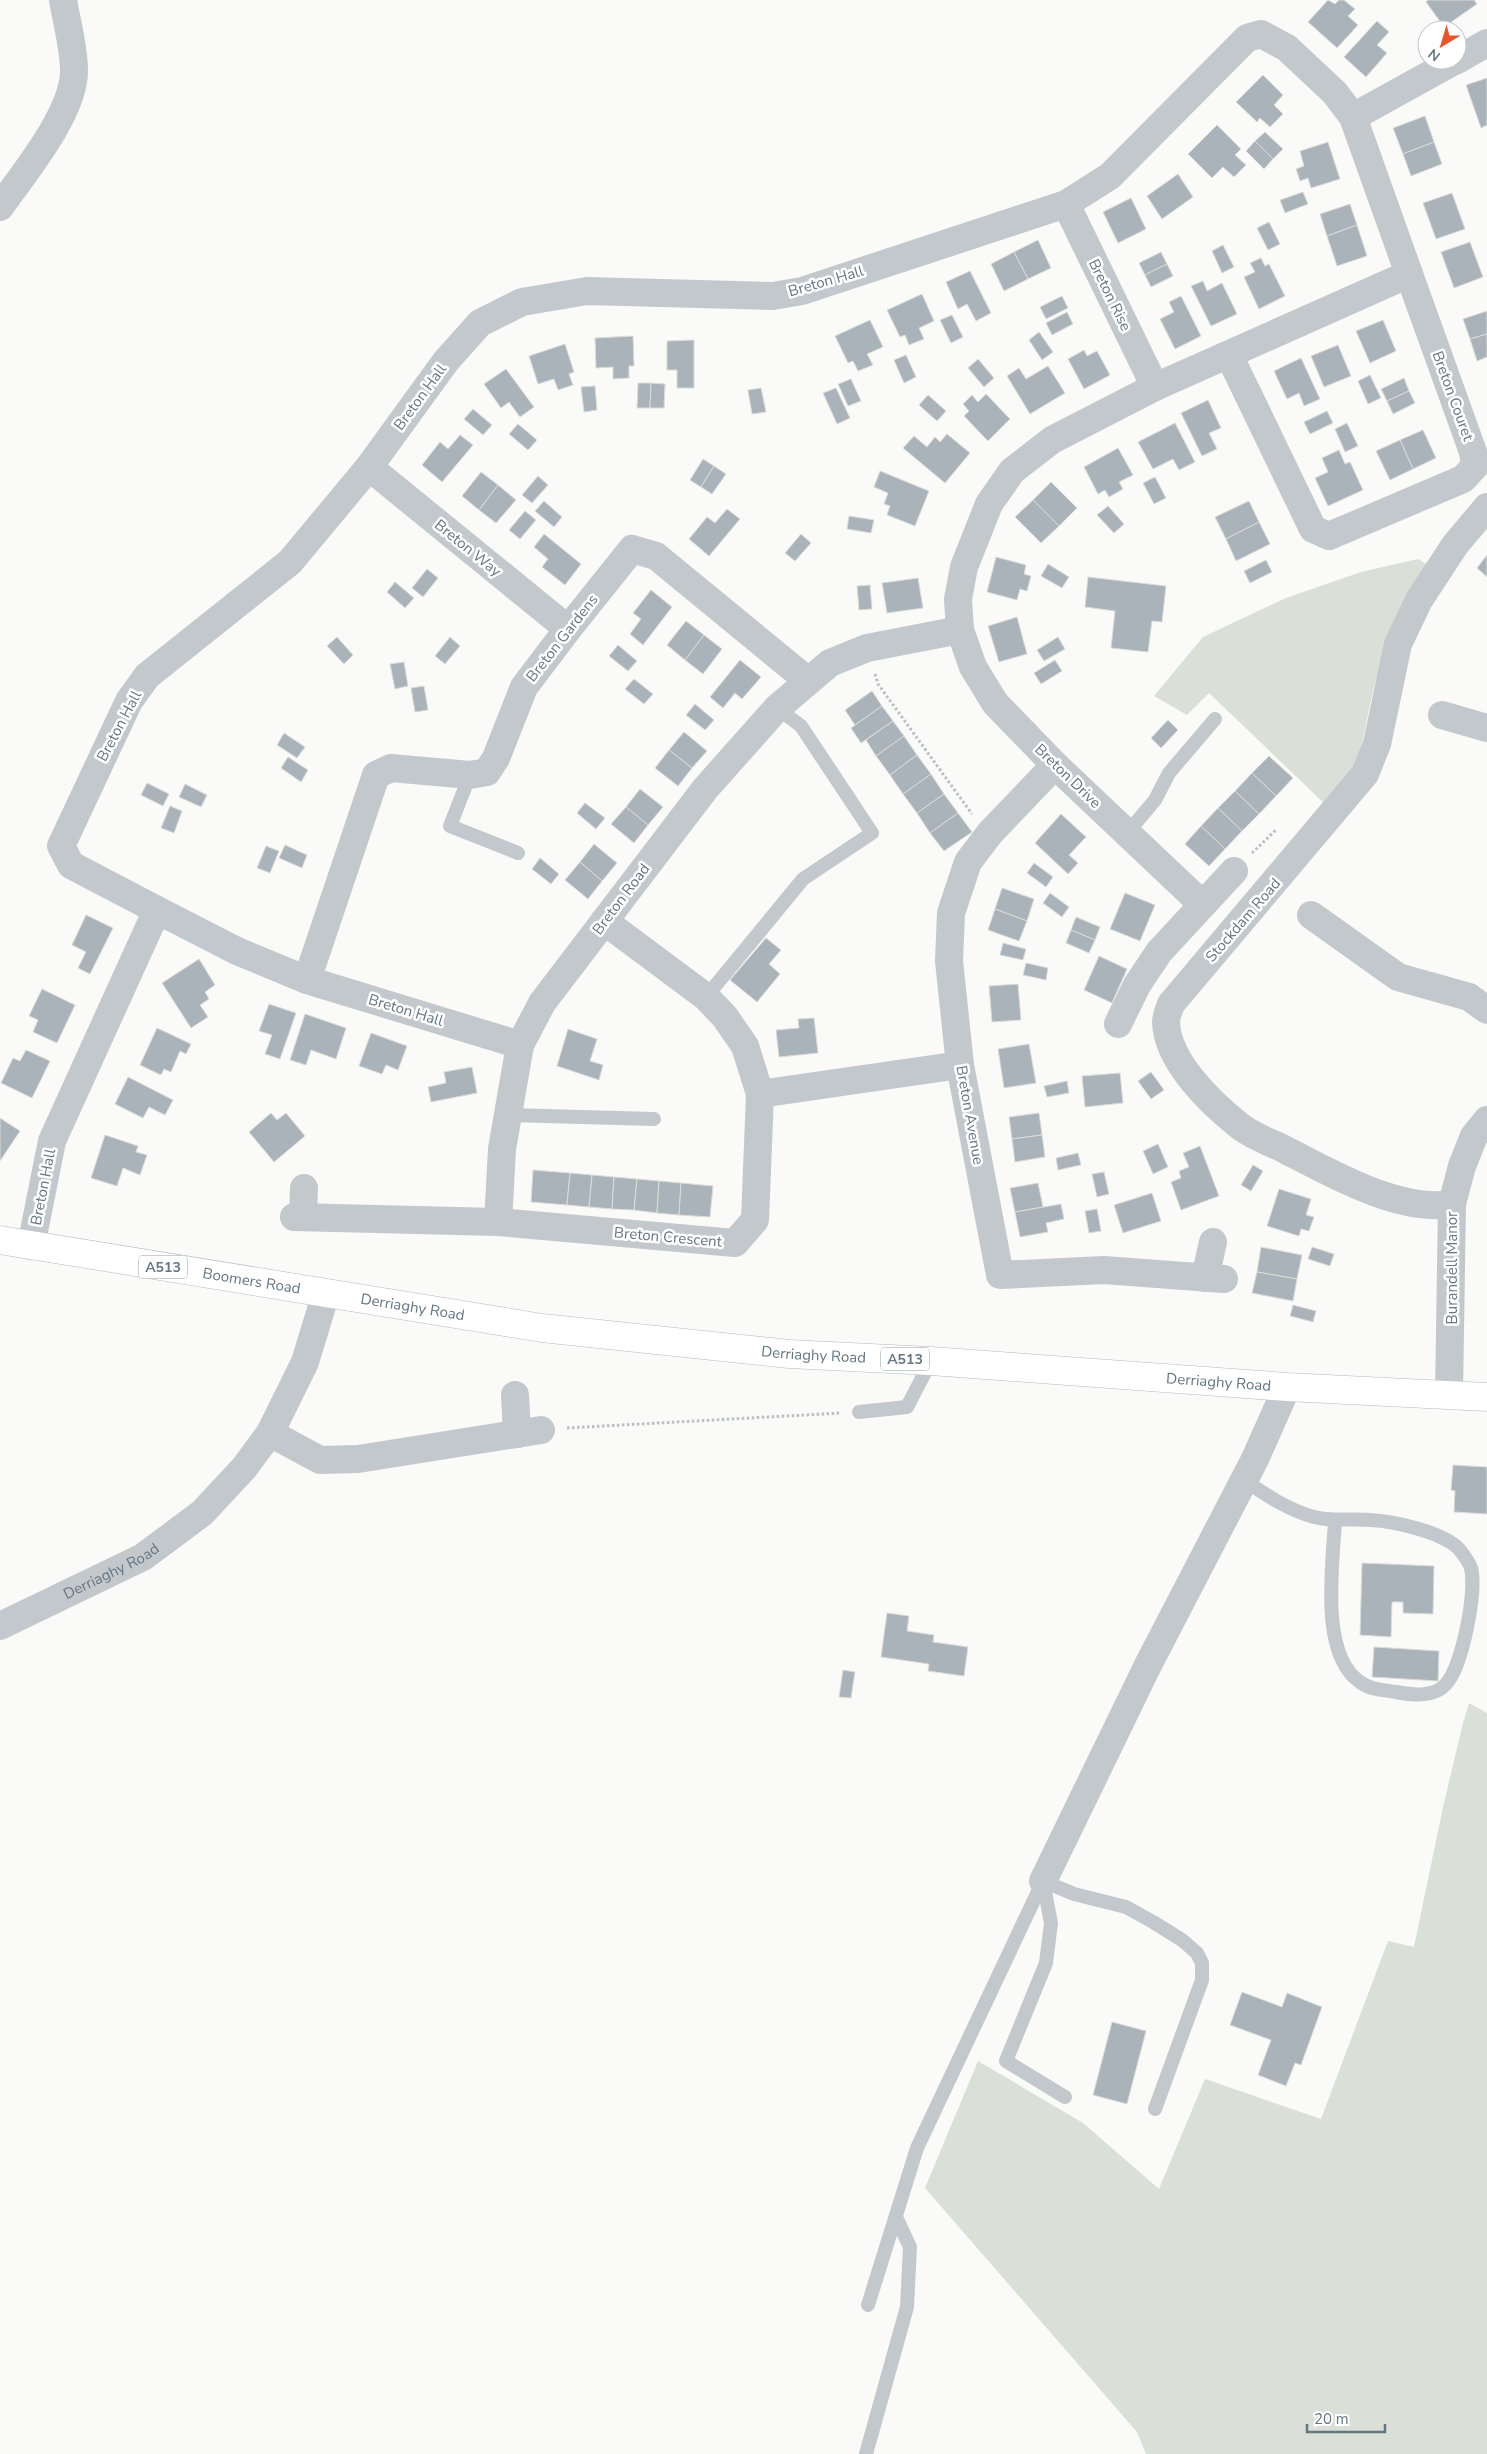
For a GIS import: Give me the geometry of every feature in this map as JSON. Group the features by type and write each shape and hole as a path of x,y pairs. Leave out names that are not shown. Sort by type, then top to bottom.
{"main road":[{"name":"Boomers Road","path":"0,1240 326,1293"},
{"name":"Derriaghy Road","path":"326,1293 542,1328 789,1354 931,1361 1287,1387 1487,1396"}],"street":[{"path":"0,207 42,148 66,107 74,73 71,42 62,0"},
{"name":"Breton Hall","path":"520,1045 307,980 237,951 71,865 61,846 129,701 147,676 290,562 369,467 446,361 480,323 522,302 587,291 763,296 795,292 1066,204 1110,176 1247,38 1261,34 1287,48 1336,93 1353,117 1409,274"},
{"path":"1467,54 1487,42"},
{"path":"1353,117 1439,70"},
{"name":"Breton Rise","path":"1066,204 1155,387"},
{"path":"1155,387 1409,274"},
{"name":"Breton Couret","path":"1229,354 1313,529 1329,536 1463,479 1475,466 1473,452 1409,274"},
{"name":"Breton Drive","path":"1155,387 1052,440 1012,471 989,504 964,567 958,599 960,630 973,667 995,703 1055,765 1202,904"},
{"name":"Breton Way","path":"369,467 568,628"},
{"name":"Stockdam Road","path":"1452,1204 1437,1207 1403,1200 1364,1188 1243,1128 1208,1097 1183,1068 1167,1033 1166,1019 1171,1004 1365,774 1377,744 1398,644 1402,635 1424,592 1455,545 1487,507"},
{"name":"Breton Gardens","path":"307,980 376,775 391,768 470,775 487,772 496,758 524,687 568,628 632,549 656,556 807,680"},
{"name":"Breton Road","path":"498,1222 506,1115 520,1045 542,1003 705,789 777,708 807,680 830,663 867,648 960,630"},
{"path":"1442,715 1487,728"},
{"name":"Breton Avenue","path":"1055,765 990,833 968,862 951,912 950,961 960,1065 1000,1275 1104,1270 1215,1279 1213,1242"},
{"path":"1118,1024 1137,985 1159,952 1234,871"},
{"name":"Breton Hall","path":"31,1246 52,1141 157,910"},
{"path":"1311,915 1398,977 1469,997 1487,1010"},
{"name":"Breton Crescent","path":"304,1188 299,1217 498,1222 736,1243 755,1220 760,1094 746,1046 725,1017 706,997 604,921"},
{"path":"760,1094 960,1065"},
{"name":"Burandell Manor","path":"1449,1394 1452,1204 1462,1166 1474,1136 1487,1120"},
{"name":"Derriaghy Road","path":"0,1626 143,1558 202,1513 244,1468 270,1433 305,1362 326,1293"},
{"path":"1043,1881 1148,1664 1244,1480 1287,1387"},
{"path":"270,1433 320,1460 358,1459 529,1432 515,1395"}],"lane":[{"path":"706,997 803,879 872,833 801,726 777,708"},
{"path":"1128,832 1156,800 1168,773 1215,719"},
{"path":"470,775 450,826 518,853"},
{"path":"506,1115 654,1120"},
{"path":"859,1412 907,1408 931,1361"},
{"path":"1244,1480 1279,1503 1314,1517 1334,1520 1371,1520 1433,1534 1449,1541 1466,1559 1470,1567 1472,1579 1464,1641 1455,1670 1442,1688 1432,1694 1406,1694 1370,1687 1360,1682 1349,1672 1334,1639 1332,1610 1334,1520"},
{"path":"1043,1881 1051,1923 1046,1962 1006,2061 1065,2097"},
{"path":"1043,1881 1074,1894 1126,1907 1182,1940 1197,1953 1202,1963 1202,1980 1155,2109"},
{"path":"868,2305 917,2148 1043,1881"},
{"path":"866,2454 907,2308 910,2247 896,2217"}],"path":[{"path":"867,648 878,684 967,808 990,833"},
{"path":"1234,871 1277,829"},
{"path":"529,1432 859,1412"}],"shaded area":[{"path":"1418,559 1433,568 1401,622 1381,665 1361,747 1350,777 1327,806 1209,693 1187,715 1154,696 1203,637 1286,598 1361,572"},
{"path":"1469,1703 1487,1713 1487,2454 1146,2454 1137,2432 925,2188 978,2061 1083,2123 1159,2189 1205,2079 1321,2119 1388,1941 1414,1947 1443,1807"}],"building":[{"path":"1328,0 1335,4 1339,0 1344,0 1355,9 1348,16 1358,25 1337,48 1308,22"},
{"path":"1428,0 1474,0 1477,4 1454,20 1439,20 1426,2"},
{"path":"1377,21 1389,32 1377,45 1387,53 1366,77 1344,57"},
{"path":"1263,75 1283,95 1274,105 1283,114 1270,127 1260,118 1257,122 1236,102"},
{"path":"1487,78 1487,125 1481,128 1466,85"},
{"path":"1425,116 1434,142 1403,154 1393,128"},
{"path":"1217,125 1241,149 1235,155 1246,165 1234,177 1223,167 1212,178 1188,154"},
{"path":"1265,132 1283,149 1273,159 1255,141"},
{"path":"1255,141 1273,159 1264,169 1246,151"},
{"path":"1328,142 1340,179 1311,188 1308,178 1300,181 1296,169 1304,166 1300,151"},
{"path":"1434,142 1442,164 1411,176 1403,154"},
{"path":"1178,174 1193,197 1162,219 1147,196"},
{"path":"1303,192 1308,204 1285,213 1280,200"},
{"path":"1452,193 1465,229 1436,239 1423,203"},
{"path":"1131,198 1146,229 1118,243 1103,212"},
{"path":"1350,204 1357,225 1327,236 1320,214"},
{"path":"1269,222 1280,244 1268,250 1257,228"},
{"path":"1357,225 1367,256 1337,266 1327,236"},
{"path":"1038,240 1051,268 1028,279 1014,252"},
{"path":"1470,242 1483,277 1454,288 1441,252"},
{"path":"1223,245 1234,267 1222,273 1212,251"},
{"path":"1014,252 1028,279 1004,291 991,264"},
{"path":"1161,252 1167,264 1145,275 1139,263"},
{"path":"1261,258 1265,266 1269,264 1285,296 1259,309 1244,277 1255,272 1250,263"},
{"path":"1167,264 1173,276 1151,287 1145,275"},
{"path":"970,271 991,313 976,321 967,304 958,309 946,282"},
{"path":"1203,281 1207,291 1222,283 1237,314 1211,326 1191,286"},
{"path":"922,294 934,321 919,328 924,339 909,345 905,335 900,337 887,310"},
{"path":"1062,296 1068,308 1046,319 1040,307"},
{"path":"1181,296 1201,336 1175,349 1160,319 1174,312 1169,302"},
{"path":"1487,311 1487,334 1470,339 1463,319"},
{"path":"1067,312 1073,324 1052,335 1046,323"},
{"path":"952,315 963,337 951,343 940,320"},
{"path":"870,320 883,347 867,354 873,365 858,371 853,361 848,363 835,336"},
{"path":"1383,320 1396,351 1370,363 1356,331"},
{"path":"1039,332 1053,352 1042,360 1029,340"},
{"path":"1487,334 1487,357 1477,361 1470,339"},
{"path":"633,336 634,366 629,366 629,378 613,379 613,367 596,368 595,338"},
{"path":"694,340 694,388 677,388 677,370 667,370 667,341"},
{"path":"565,344 574,372 569,374 573,385 558,390 554,379 538,384 529,356"},
{"path":"1338,345 1351,376 1324,387 1311,356"},
{"path":"1084,350 1087,356 1097,351 1110,375 1084,389 1068,359"},
{"path":"906,355 916,377 904,383 894,360"},
{"path":"1301,358 1320,399 1304,406 1299,393 1287,399 1274,371"},
{"path":"978,359 994,378 984,387 968,368"},
{"path":"1048,366 1065,393 1030,414 1007,376 1019,368 1026,379"},
{"path":"506,369 534,407 520,417 509,402 501,408 484,384"},
{"path":"1370,375 1381,398 1368,404 1358,381"},
{"path":"1404,378 1409,391 1387,401 1381,389"},
{"path":"851,379 861,401 848,406 838,384"},
{"path":"638,383 651,383 650,408 637,408"},
{"path":"651,383 665,384 664,408 650,408"},
{"path":"595,386 597,410 584,412 581,387"},
{"path":"761,388 766,412 752,414 748,390"},
{"path":"836,388 850,418 837,424 823,393"},
{"path":"1409,391 1415,403 1393,414 1387,401"},
{"path":"986,394 1010,419 988,441 964,416 969,411 963,404 972,395 978,402"},
{"path":"928,395 946,411 937,421 919,405"},
{"path":"1208,400 1221,428 1209,433 1217,449 1202,456 1181,413"},
{"path":"473,409 492,425 483,435 464,419"},
{"path":"1327,411 1333,423 1310,434 1304,422"},
{"path":"1175,423 1195,462 1179,470 1173,459 1153,469 1138,442"},
{"path":"1347,423 1358,446 1345,452 1335,429"},
{"path":"518,424 537,440 528,450 509,434"},
{"path":"1423,430 1436,458 1413,469 1400,440"},
{"path":"947,434 970,453 945,483 903,448 914,436 927,447 935,437 940,442"},
{"path":"460,435 473,445 442,482 422,465 440,442 448,449"},
{"path":"1400,440 1413,469 1390,480 1376,451"},
{"path":"1118,448 1133,475 1119,482 1123,489 1109,497 1105,490 1098,494 1084,467"},
{"path":"1339,450 1345,464 1350,462 1363,490 1328,506 1315,478 1328,472 1322,458"},
{"path":"703,459 714,466 701,487 690,480"},
{"path":"714,466 726,474 712,494 701,487"},
{"path":"880,471 929,491 915,526 887,515 890,506 884,504 888,493 874,487"},
{"path":"481,472 498,485 479,510 462,496"},
{"path":"538,476 548,485 532,503 522,495"},
{"path":"1155,477 1166,498 1154,504 1143,483"},
{"path":"1051,482 1077,508 1059,526 1033,500"},
{"path":"498,485 516,500 496,523 479,510"},
{"path":"1033,500 1059,526 1041,543 1015,517"},
{"path":"544,501 562,517 554,527 535,511"},
{"path":"1249,501 1259,522 1226,539 1215,517"},
{"path":"1108,506 1124,524 1114,533 1097,515"},
{"path":"727,509 740,519 709,556 689,539 707,517 715,523"},
{"path":"525,511 536,520 520,539 509,530"},
{"path":"849,516 874,520 871,533 847,529"},
{"path":"1259,522 1270,544 1236,561 1226,539"},
{"path":"544,534 581,564 565,585 542,567 548,559 534,547"},
{"path":"801,534 811,543 795,561 785,553"},
{"path":"1487,555 1487,577 1477,568"},
{"path":"996,557 1026,565 1024,574 1031,576 1027,591 1020,589 1017,600 987,592"},
{"path":"1266,560 1272,572 1250,583 1244,571"},
{"path":"1048,564 1069,577 1062,588 1041,576"},
{"path":"427,569 438,578 423,597 412,588"},
{"path":"1088,577 1166,586 1162,622 1152,621 1148,652 1111,648 1115,611 1085,607"},
{"path":"918,578 923,608 887,613 882,583"},
{"path":"395,582 414,598 405,608 387,592"},
{"path":"870,585 872,609 859,610 857,586"},
{"path":"651,590 672,607 643,645 630,634 641,619 633,613"},
{"path":"1017,617 1027,654 999,662 988,626"},
{"path":"686,621 704,635 685,660 667,645"},
{"path":"704,635 722,649 703,674 685,660"},
{"path":"337,637 353,655 344,664 327,646"},
{"path":"450,637 460,646 445,664 435,656"},
{"path":"1058,637 1065,649 1044,661 1037,650"},
{"path":"618,645 637,661 628,671 609,656"},
{"path":"740,660 761,677 742,699 735,693 723,708 710,697"},
{"path":"1055,660 1062,671 1041,684 1034,673"},
{"path":"404,662 408,686 395,689 390,664"},
{"path":"634,679 653,694 644,704 625,689"},
{"path":"424,686 428,710 415,712 411,688"},
{"path":"872,691 882,706 855,725 845,710"},
{"path":"695,704 714,720 705,730 686,715"},
{"path":"882,706 893,721 861,743 851,728"},
{"path":"1168,720 1178,730 1161,748 1151,738"},
{"path":"893,721 904,736 876,756 866,740"},
{"path":"684,732 707,751 692,768 669,750"},
{"path":"284,733 305,747 297,758 277,745"},
{"path":"904,736 917,755 890,775 876,756"},
{"path":"669,750 692,768 678,786 655,768"},
{"path":"917,755 931,774 903,794 890,775"},
{"path":"1269,756 1293,778 1276,796 1252,773"},
{"path":"288,757 308,770 301,782 281,768"},
{"path":"1252,773 1276,796 1259,814 1235,791"},
{"path":"931,774 944,794 917,813 903,794"},
{"path":"147,783 169,794 163,806 141,795"},
{"path":"185,784 207,795 201,807 179,797"},
{"path":"640,789 663,807 648,825 626,807"},
{"path":"1235,791 1259,814 1242,831 1218,808"},
{"path":"944,794 958,813 930,833 917,813"},
{"path":"585,803 605,818 596,829 577,813"},
{"path":"170,806 182,811 174,833 161,828"},
{"path":"626,807 648,825 634,843 611,824"},
{"path":"1218,808 1242,831 1225,849 1201,826"},
{"path":"958,813 972,832 944,851 930,833"},
{"path":"1061,814 1086,837 1069,855 1078,863 1068,874 1035,843"},
{"path":"1201,826 1225,849 1209,866 1185,844"},
{"path":"594,844 617,863 602,881 580,862"},
{"path":"285,845 307,855 302,868 279,858"},
{"path":"266,846 279,851 270,873 257,868"},
{"path":"540,858 559,874 551,884 532,869"},
{"path":"580,862 602,881 588,899 565,880"},
{"path":"1034,863 1053,877 1046,887 1027,873"},
{"path":"1002,888 1034,899 1027,921 995,909"},
{"path":"1050,893 1069,907 1062,917 1043,903"},
{"path":"1125,893 1155,905 1140,941 1110,929"},
{"path":"995,909 1027,921 1019,941 988,930"},
{"path":"86,915 113,928 90,974 78,968 86,952 72,945"},
{"path":"1076,917 1100,927 1095,940 1071,930"},
{"path":"1071,930 1095,940 1089,953 1066,943"},
{"path":"766,938 781,950 769,964 780,974 757,1002 730,980"},
{"path":"1003,943 1026,949 1023,960 1000,955"},
{"path":"1099,956 1127,969 1112,1003 1084,990"},
{"path":"199,959 215,985 205,992 209,999 200,1005 208,1017 191,1028 162,983"},
{"path":"1026,963 1048,968 1046,980 1023,975"},
{"path":"1018,984 1021,1020 992,1022 989,986"},
{"path":"42,989 75,1005 57,1043 33,1032 38,1020 29,1016"},
{"path":"269,1004 296,1013 280,1059 265,1054 272,1035 259,1031"},
{"path":"305,1014 346,1028 336,1059 311,1050 306,1065 290,1060"},
{"path":"814,1018 818,1053 779,1057 776,1030 799,1028 798,1019"},
{"path":"157,1028 191,1044 186,1054 180,1051 171,1072 164,1069 161,1075 140,1065"},
{"path":"568,1029 597,1039 590,1061 603,1065 599,1080 557,1066"},
{"path":"371,1033 407,1046 398,1070 386,1065 382,1074 359,1066"},
{"path":"1029,1044 1036,1083 1004,1088 998,1049"},
{"path":"26,1050 50,1061 32,1098 1,1083 13,1058 20,1061"},
{"path":"472,1067 477,1093 431,1102 428,1087 446,1083 444,1072"},
{"path":"1151,1072 1164,1090 1151,1099 1138,1081"},
{"path":"1120,1073 1123,1103 1085,1107 1082,1076"},
{"path":"128,1077 173,1100 165,1115 149,1107 143,1118 115,1104"},
{"path":"1067,1081 1069,1093 1047,1097 1044,1086"},
{"path":"271,1113 277,1120 286,1113 305,1136 274,1162 249,1132"},
{"path":"1039,1113 1042,1135 1012,1139 1009,1117"},
{"path":"0,1118 20,1131 0,1161"},
{"path":"105,1135 138,1146 136,1152 147,1155 140,1175 123,1168 117,1186 91,1178"},
{"path":"1042,1135 1045,1157 1015,1162 1012,1139"},
{"path":"1158,1144 1168,1167 1153,1174 1143,1151"},
{"path":"1200,1146 1219,1196 1181,1210 1171,1182 1181,1178 1179,1171 1189,1167 1183,1153"},
{"path":"1078,1153 1081,1165 1058,1170 1056,1158"},
{"path":"1253,1165 1263,1171 1251,1191 1241,1185"},
{"path":"533,1170 570,1173 567,1205 531,1202"},
{"path":"1104,1172 1109,1194 1097,1197 1092,1174"},
{"path":"570,1173 592,1175 589,1207 567,1205"},
{"path":"592,1175 614,1177 612,1209 589,1207"},
{"path":"614,1177 637,1179 634,1210 612,1209"},
{"path":"637,1179 659,1181 657,1213 634,1210"},
{"path":"659,1181 681,1183 679,1215 657,1213"},
{"path":"681,1183 713,1186 710,1217 679,1215"},
{"path":"1038,1183 1043,1207 1015,1212 1010,1188"},
{"path":"1279,1189 1311,1199 1306,1215 1314,1217 1309,1231 1301,1229 1299,1236 1267,1226"},
{"path":"1152,1193 1161,1221 1123,1233 1114,1205"},
{"path":"1061,1204 1064,1219 1046,1223 1048,1232 1020,1237 1015,1212"},
{"path":"1097,1209 1101,1231 1089,1233 1085,1211"},
{"path":"1261,1247 1302,1255 1297,1279 1257,1272"},
{"path":"1312,1247 1334,1254 1330,1266 1308,1259"},
{"path":"1257,1272 1297,1279 1293,1301 1252,1293"},
{"path":"1293,1305 1316,1311 1313,1322 1290,1316"},
{"path":"1453,1465 1487,1467 1487,1514 1454,1512 1455,1491 1451,1490"},
{"path":"1362,1563 1434,1566 1433,1614 1403,1613 1403,1602 1392,1602 1391,1637 1360,1635"},
{"path":"887,1613 909,1616 907,1631 934,1635 933,1642 968,1647 964,1676 928,1671 929,1664 881,1657"},
{"path":"1374,1647 1439,1651 1438,1681 1372,1677"},
{"path":"843,1670 855,1672 851,1698 839,1697"},
{"path":"1242,1992 1282,2007 1287,1993 1322,2007 1301,2065 1295,2063 1286,2086 1258,2075 1271,2040 1230,2025"},
{"path":"1112,2022 1146,2031 1127,2104 1093,2095"}]}
